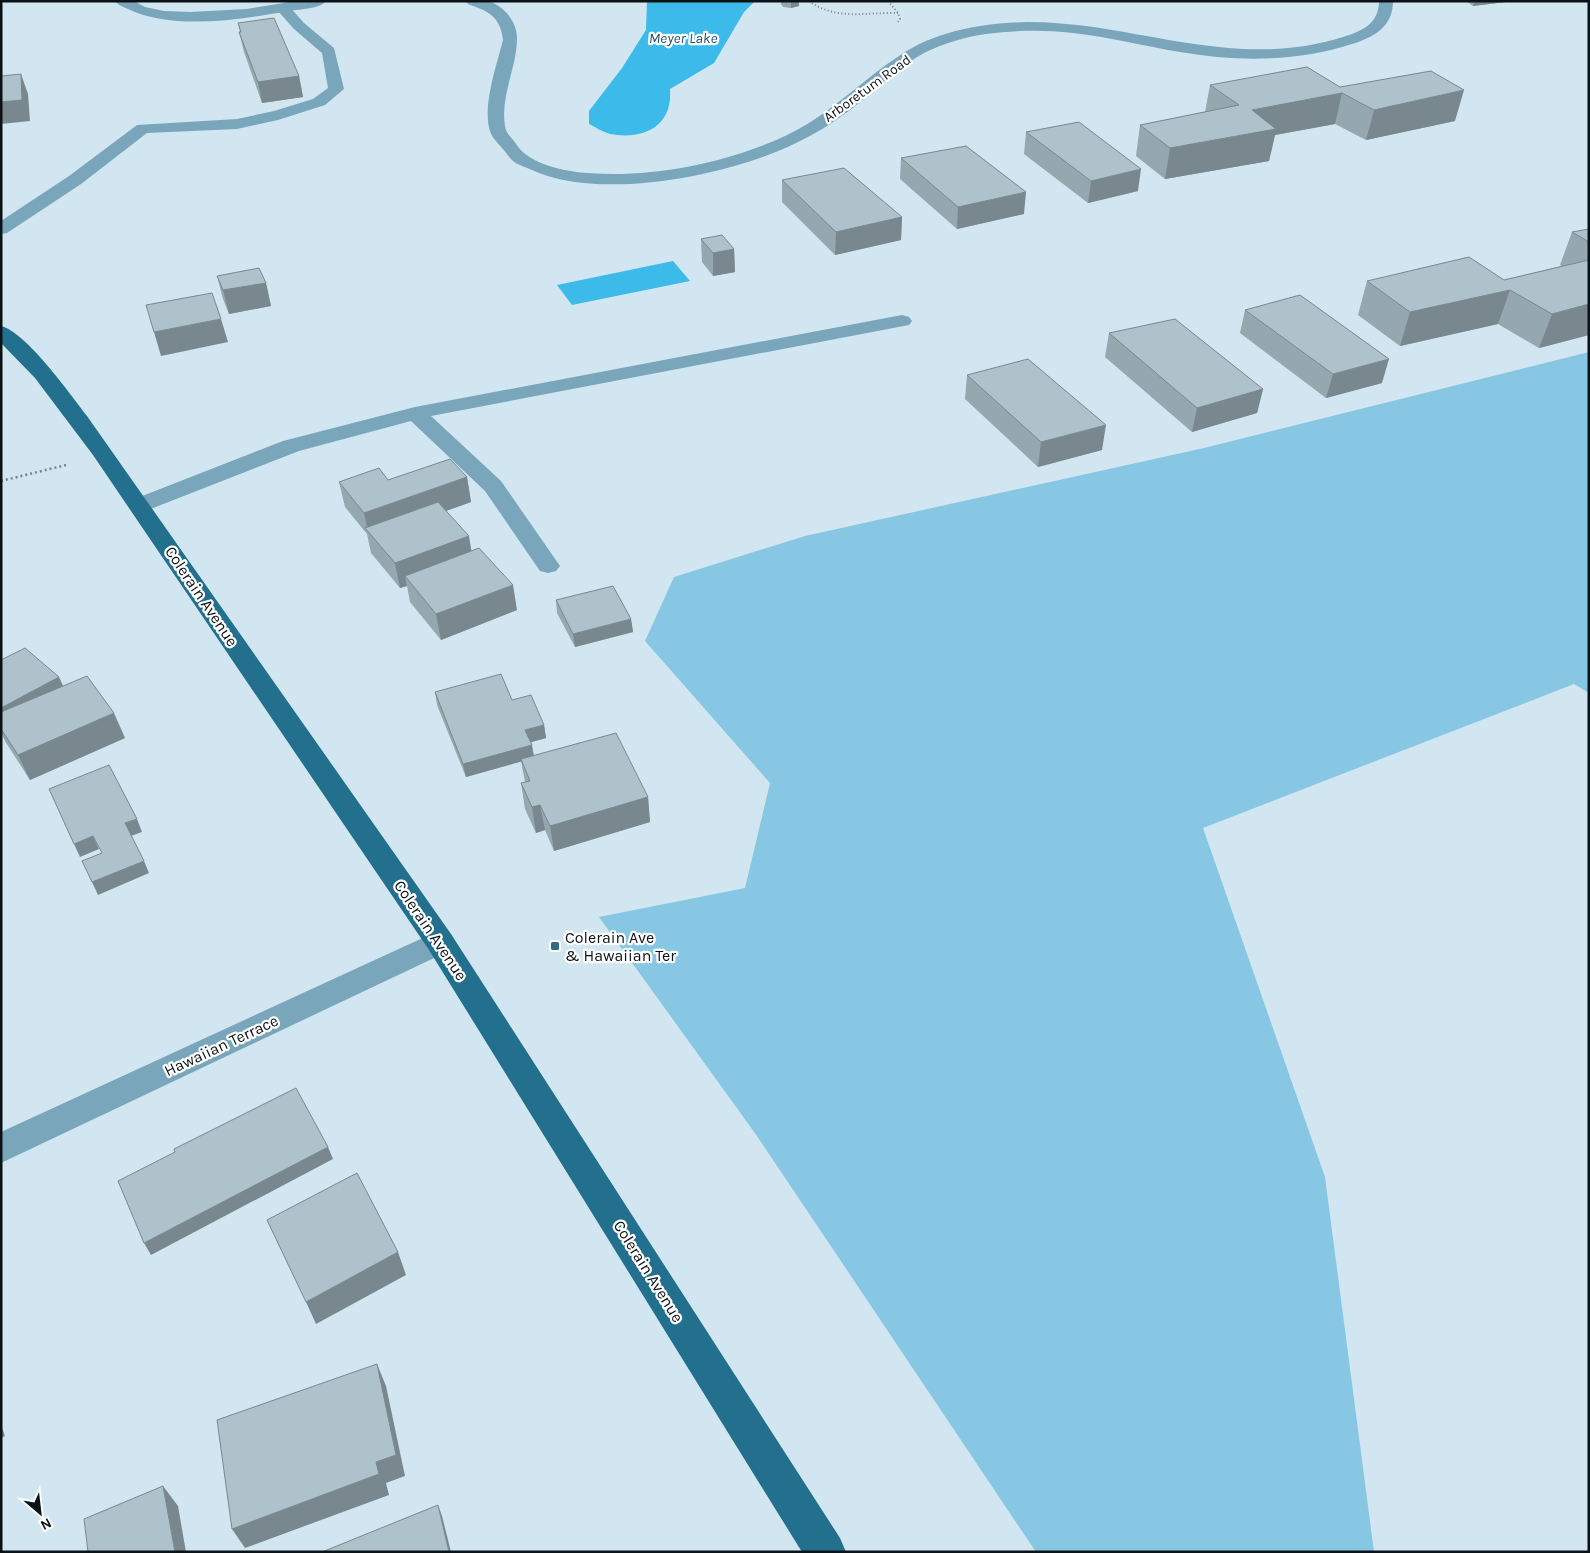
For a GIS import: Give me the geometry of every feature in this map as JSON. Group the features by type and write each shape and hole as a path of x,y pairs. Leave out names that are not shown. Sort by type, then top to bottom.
{"main road":[{"name":"Colerain Avenue","path":"1,332 16,345 62,398 102,452 440,942 826,1552"}],"street":[{"path":"122,1 130,7 144,11 182,16 236,14 319,1"},
{"name":"Arboretum Road","path":"472,1 494,9 504,18 510,29 510,40 495,120 499,135 512,151 526,161 547,170 573,176 610,179 662,176 705,168 744,158 778,146 806,132 834,113 897,64 920,49 957,35 996,29 1056,28 1093,32 1211,52 1292,52 1327,46 1363,36 1380,24 1386,16 1386,1"},
{"path":"1,229 75,180 143,128 237,124 278,115 319,102 336,89 329,52 299,26 282,8"},
{"path":"140,505 291,446 415,413 554,384 902,321"},
{"path":"415,413 493,486 548,566"},
{"name":"Hawaiian Terrace","path":"1,1148 440,942"}],"path":[{"path":"809,1 821,9 845,15 875,12 898,13 888,1"},
{"path":"1,481 51,470 102,452"}],"shaded area":[{"path":"1589,352 1589,693 1574,684 1203,828 1325,1177 1374,1552 1036,1552 757,1136 599,917 745,888 770,783 645,641 674,577 805,536 1204,448"}],"water":[{"name":"Meyer Lake","path":"647,1 755,1 744,12 714,63 670,89 670,102 667,113 661,122 654,128 634,135 610,134 589,124 589,111 622,68 646,30"},
{"path":"673,261 690,281 572,305 557,285"}],"building":[{"path":"274,18 299,76 258,82 239,32 241,32 238,23"},
{"path":"1307,67 1340,87 1431,71 1464,90 1374,110 1342,93 1252,110 1276,129 1170,148 1140,125 1239,105 1210,85"},
{"path":"21,74 22,100 1,102 1,76"},
{"path":"1079,122 1141,169 1091,181 1026,132"},
{"path":"966,146 1026,192 958,207 901,158"},
{"path":"844,168 902,217 836,232 782,180"},
{"path":"1589,229 1589,242 1572,232"},
{"path":"722,235 734,249 713,253 701,239"},
{"path":"1469,257 1504,280 1589,260 1589,304 1552,314 1510,290 1410,312 1367,281"},
{"path":"259,268 266,283 223,290 217,276"},
{"path":"212,293 221,319 154,332 146,305"},
{"path":"1300,295 1389,359 1333,374 1245,310"},
{"path":"1175,319 1263,389 1197,408 1109,333"},
{"path":"1028,359 1106,425 1041,442 967,375"},
{"path":"450,459 467,477 364,513 339,482 379,468 388,480"},
{"path":"438,502 469,536 395,563 365,528"},
{"path":"479,548 513,585 436,614 405,576"},
{"path":"613,586 631,619 573,634 556,600"},
{"path":"25,648 59,677 1,708 1,660"},
{"path":"501,674 512,700 531,695 544,725 525,730 532,745 463,764 435,692"},
{"path":"87,676 114,713 18,755 1,729 1,712"},
{"path":"616,733 648,797 550,826 540,805 532,807 521,783 530,781 521,759"},
{"path":"109,765 137,819 125,823 144,861 92,882 82,861 102,853 93,836 74,844 49,789"},
{"path":"296,1088 328,1147 144,1243 118,1181 175,1152 174,1149"},
{"path":"357,1173 398,1252 306,1302 267,1220"},
{"path":"377,1364 396,1455 376,1462 379,1474 232,1529 217,1420"},
{"path":"163,1486 175,1552 88,1552 84,1519"},
{"path":"438,1505 449,1552 322,1552"}],"place":[{"name":"Colerain Ave & Hawaiian Ter","path":"555,946"}]}
